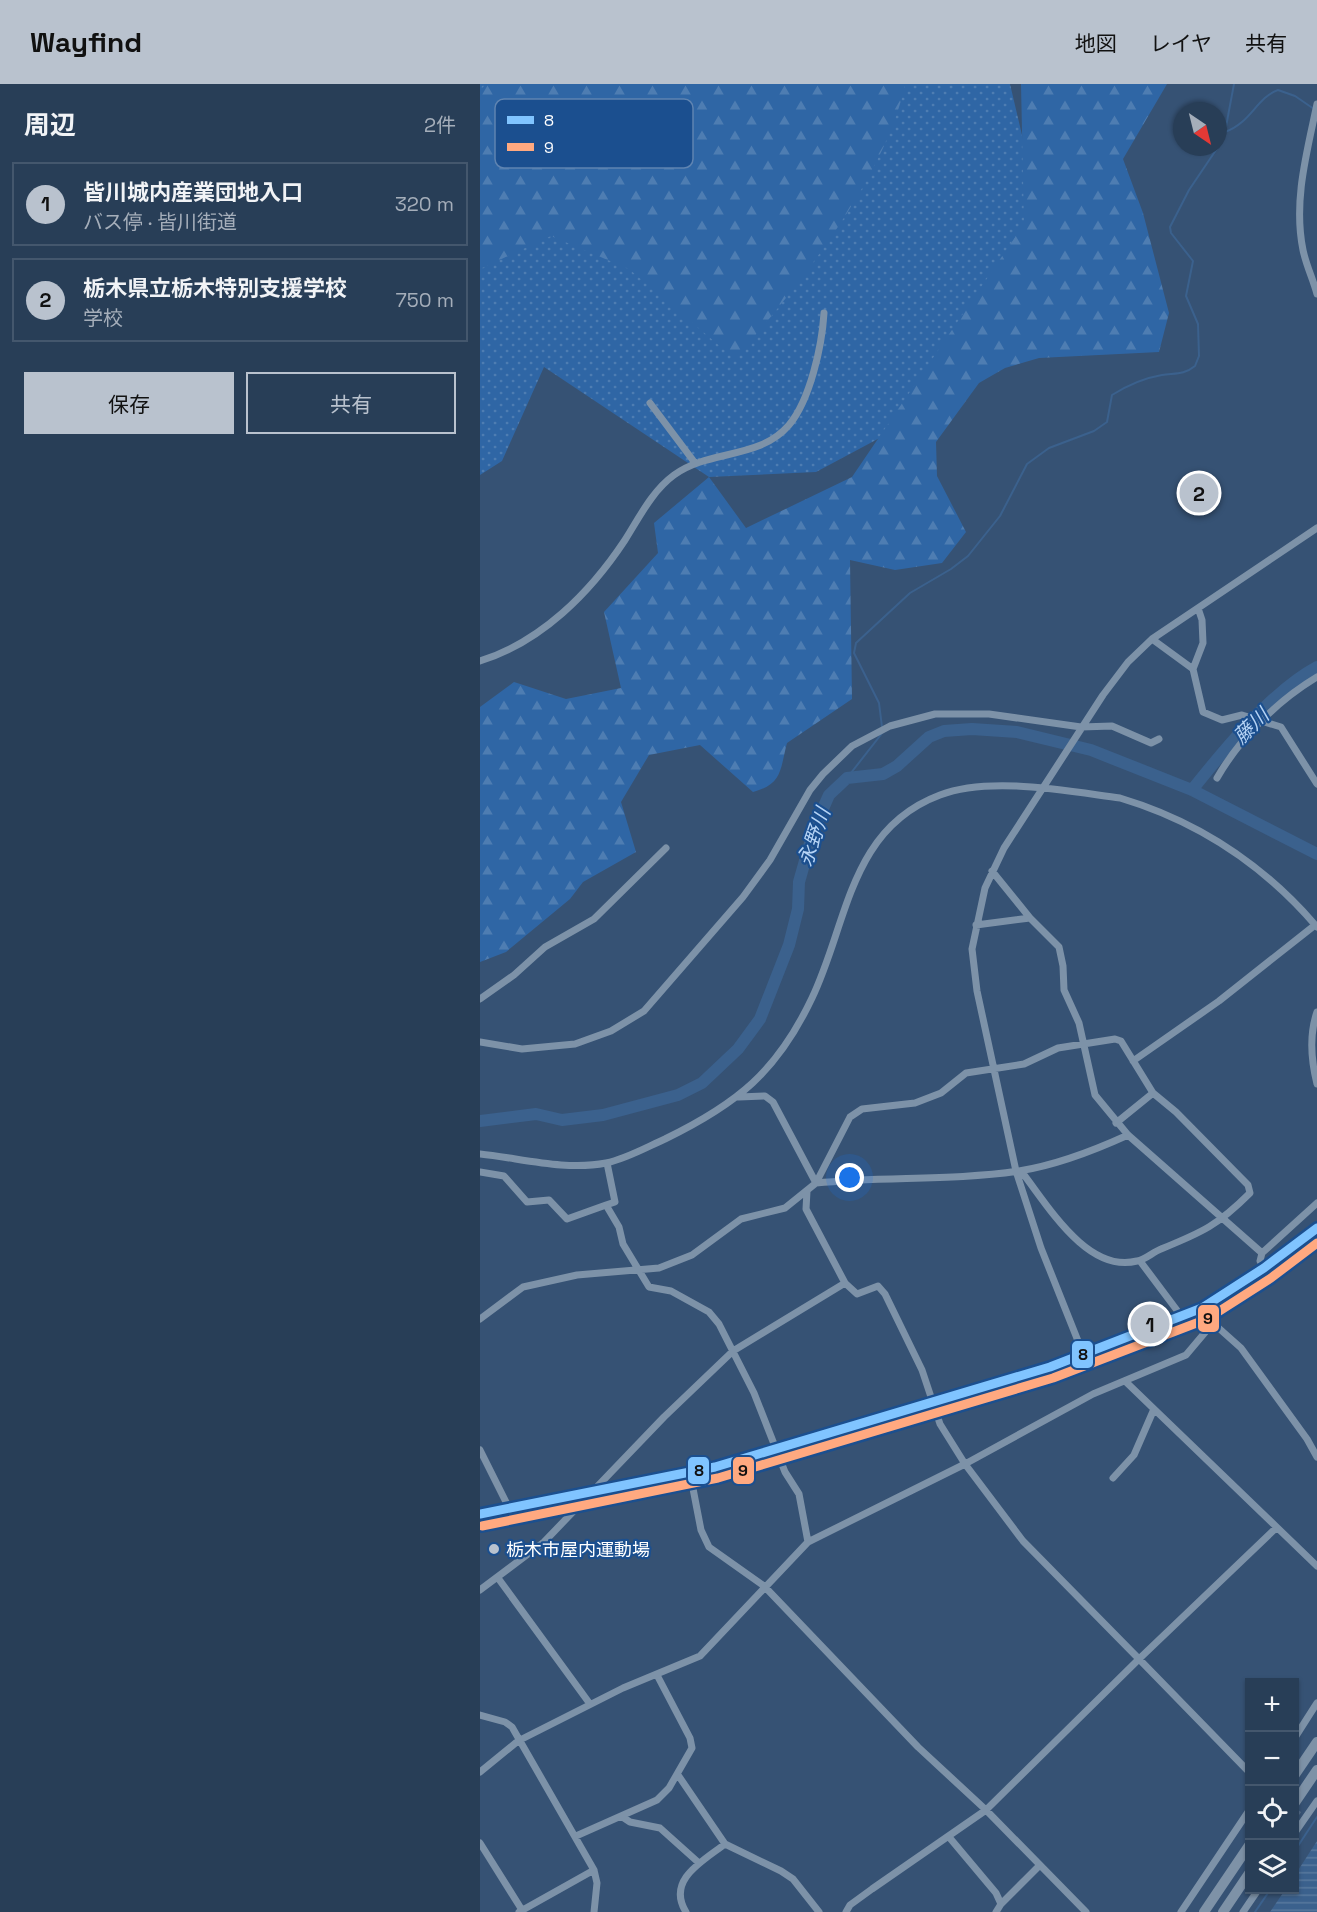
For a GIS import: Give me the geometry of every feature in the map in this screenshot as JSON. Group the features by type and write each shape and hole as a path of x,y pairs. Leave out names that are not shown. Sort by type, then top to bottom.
{"highway":[{"path":"1299,1769 1317,1742"},
{"path":"1300,1812 1317,1770"},
{"path":"1204,1912 1245,1851"},
{"path":"1223,1912 1245,1879"}],"main road":[{"path":"480,1514 690,1473 933,1404 1084,1356 1202,1308 1264,1268 1317,1228"}],"street":[{"path":"1317,104 1303,172 1298,216 1303,251 1317,294"},
{"path":"480,661 512,649 553,621 607,567 650,500 663,485 695,463 714,456 762,447 790,423 800,406 812,375 822,336 824,313"},
{"path":"650,403 695,463"},
{"path":"1084,1356 1041,1248 1018,1171 977,991 972,949 976,925 992,871 1042,787 1117,676 1152,639 1317,528"},
{"path":"1198,608 1202,620 1203,643 1193,669 1203,712 1222,720 1242,715 1264,720 1281,728 1287,734 1317,784"},
{"path":"1152,639 1193,669"},
{"path":"1217,778 1233,752 1264,720 1284,700 1317,677"},
{"path":"480,1042 522,1049 575,1044 611,1030 644,1011 743,897 770,860 810,790 823,774 835,760 871,736 910,719 959,713 1028,717 1080,729 1112,726 1151,743 1159,739"},
{"path":"480,1154 542,1164 607,1163 695,1125 739,1097 775,1060 807,1008 828,958 853,885 877,840 888,828 923,803 953,790 989,786 1042,787 1120,798 1174,819 1233,849 1266,876 1316,926 1219,1001 1133,1061"},
{"path":"480,999 551,942 594,919 666,848"},
{"path":"992,871 1030,918 1059,948 1063,966 1064,990 1079,1023 1095,1095 1128,1135 1262,1253"},
{"path":"976,925 1030,918"},
{"path":"1317,1012 1312,1026 1313,1066 1317,1084"},
{"path":"480,1319 524,1287 536,1283 638,1268 659,1268 692,1255 741,1219 785,1208 816,1184 850,1117 862,1109 915,1103 941,1093 966,1073 1024,1064 1058,1048 1115,1039 1121,1041 1153,1093 1176,1112 1248,1185 1250,1193 1225,1219 1190,1239 1147,1255 1140,1261 1116,1263 1094,1253 1073,1238 1018,1171"},
{"path":"1116,1123 1153,1093"},
{"path":"739,1097 765,1096 773,1102 816,1184"},
{"path":"816,1184 866,1178 917,1179 1018,1171 1089,1153 1128,1135"},
{"path":"480,1172 504,1176 527,1202 549,1200 567,1219 615,1202 607,1163"},
{"path":"807,1191 806,1209 845,1283 857,1294 878,1286 885,1294 922,1370 940,1424 965,1464 1023,1541 1245,1768"},
{"path":"1264,1268 1260,1261 1262,1253 1317,1203"},
{"path":"606,1205 619,1227 623,1245 649,1287 671,1291 709,1312 733,1351 785,1472 799,1494 808,1542"},
{"path":"1140,1261 1182,1317"},
{"path":"480,1590 544,1542 733,1351 845,1283"},
{"path":"1202,1308 1213,1323 1241,1348 1307,1439 1317,1457"},
{"path":"480,1772 518,1741 590,1704 700,1656 808,1542 965,1464 1093,1394 1186,1355 1213,1323"},
{"path":"1125,1381 1317,1566"},
{"path":"1113,1478 1134,1455 1154,1409"},
{"path":"480,1450 508,1508"},
{"path":"690,1473 701,1530 709,1547 764,1586 918,1747 986,1810 1086,1912"},
{"path":"846,1912 850,1905 986,1810 1276,1528"},
{"path":"498,1578 590,1704"},
{"path":"576,1836 657,1800 678,1774 692,1748 690,1738 657,1675"},
{"path":"1298,1732 1317,1703"},
{"path":"480,1715 505,1722 512,1727 518,1741 576,1836 594,1870 597,1883 594,1912"},
{"path":"678,1774 725,1844 793,1879 819,1912"},
{"path":"1300,1812 1317,1801"},
{"path":"621,1816 630,1822 660,1828 699,1863"},
{"path":"1181,1912 1245,1816"},
{"path":"949,1837 996,1893 1000,1904"},
{"path":"480,1843 521,1911 594,1870"},
{"path":"686,1912 679,1899 680,1886 686,1875 725,1844"},
{"path":"996,1912 1000,1904 1040,1865"},
{"path":"1243,1912 1255,1894"}],"green space":[{"path":"480,84 1010,84 1041,216 889,433 816,472 709,477 544,367 502,461 480,475"},
{"path":"486,84 905,84 895,120 859,193 811,265 735,359 629,269 551,236 480,269 480,90"},
{"path":"1021,84 1167,84 1123,159 1143,213 1169,313 1159,352 1039,358 1005,368 979,383 936,442 937,476 966,532 942,563 895,570 850,560 852,699 787,743 781,768 775,780 763,789 753,792 700,745 649,755 621,802 636,852 583,882 570,899 506,952 480,962 480,707 514,682 566,699 621,688 604,612 658,553 654,523 709,477 746,528 852,477 1024,224"}],"shaded area":[{"path":"1317,1841 1317,1912 1270,1912 1282,1894 1299,1894 1299,1869"}],"waterway":[{"path":"1227,121 1234,84"},
{"path":"1227,131 1242,122 1264,99 1278,90 1295,96 1314,109"},
{"path":"882,727 879,703 854,653 856,643 910,593 951,569 968,556 1000,516 1027,464 1049,448 1094,431 1107,422 1112,395 1118,391 1142,380 1183,372 1195,366 1199,356 1198,324 1186,296 1193,261 1171,233 1170,227 1189,190 1212,156"},
{"name":"藤川","path":"1192,790 1233,740 1266,706 1317,667"},
{"name":"永野川","path":"480,1121 536,1114 562,1120 603,1115 678,1095 702,1083 738,1049 760,1019 789,945 798,909 799,882 814,829 829,795 847,778 883,774 897,766 929,737 944,731 972,729 1017,732 1091,750 1192,790 1317,854"},
{"path":"847,778 883,732"},
{"path":"1299,1844 1317,1817"},
{"path":"1255,1912 1267,1894"}],"transit line":[{"name":"8","path":"480,1514 715,1467 1050,1367 1202,1308 1264,1268 1317,1228"},
{"name":"9","path":"482,1526 718,1478 1053,1378 1207,1319 1271,1278 1317,1243"}],"place":[{"name":"栃木県立栃木特別支援学校","path":"1199,493"},
{"name":"皆川城内産業団地入口","path":"1150,1324"},
{"name":"栃木市屋内運動場","path":"494,1549"}]}
